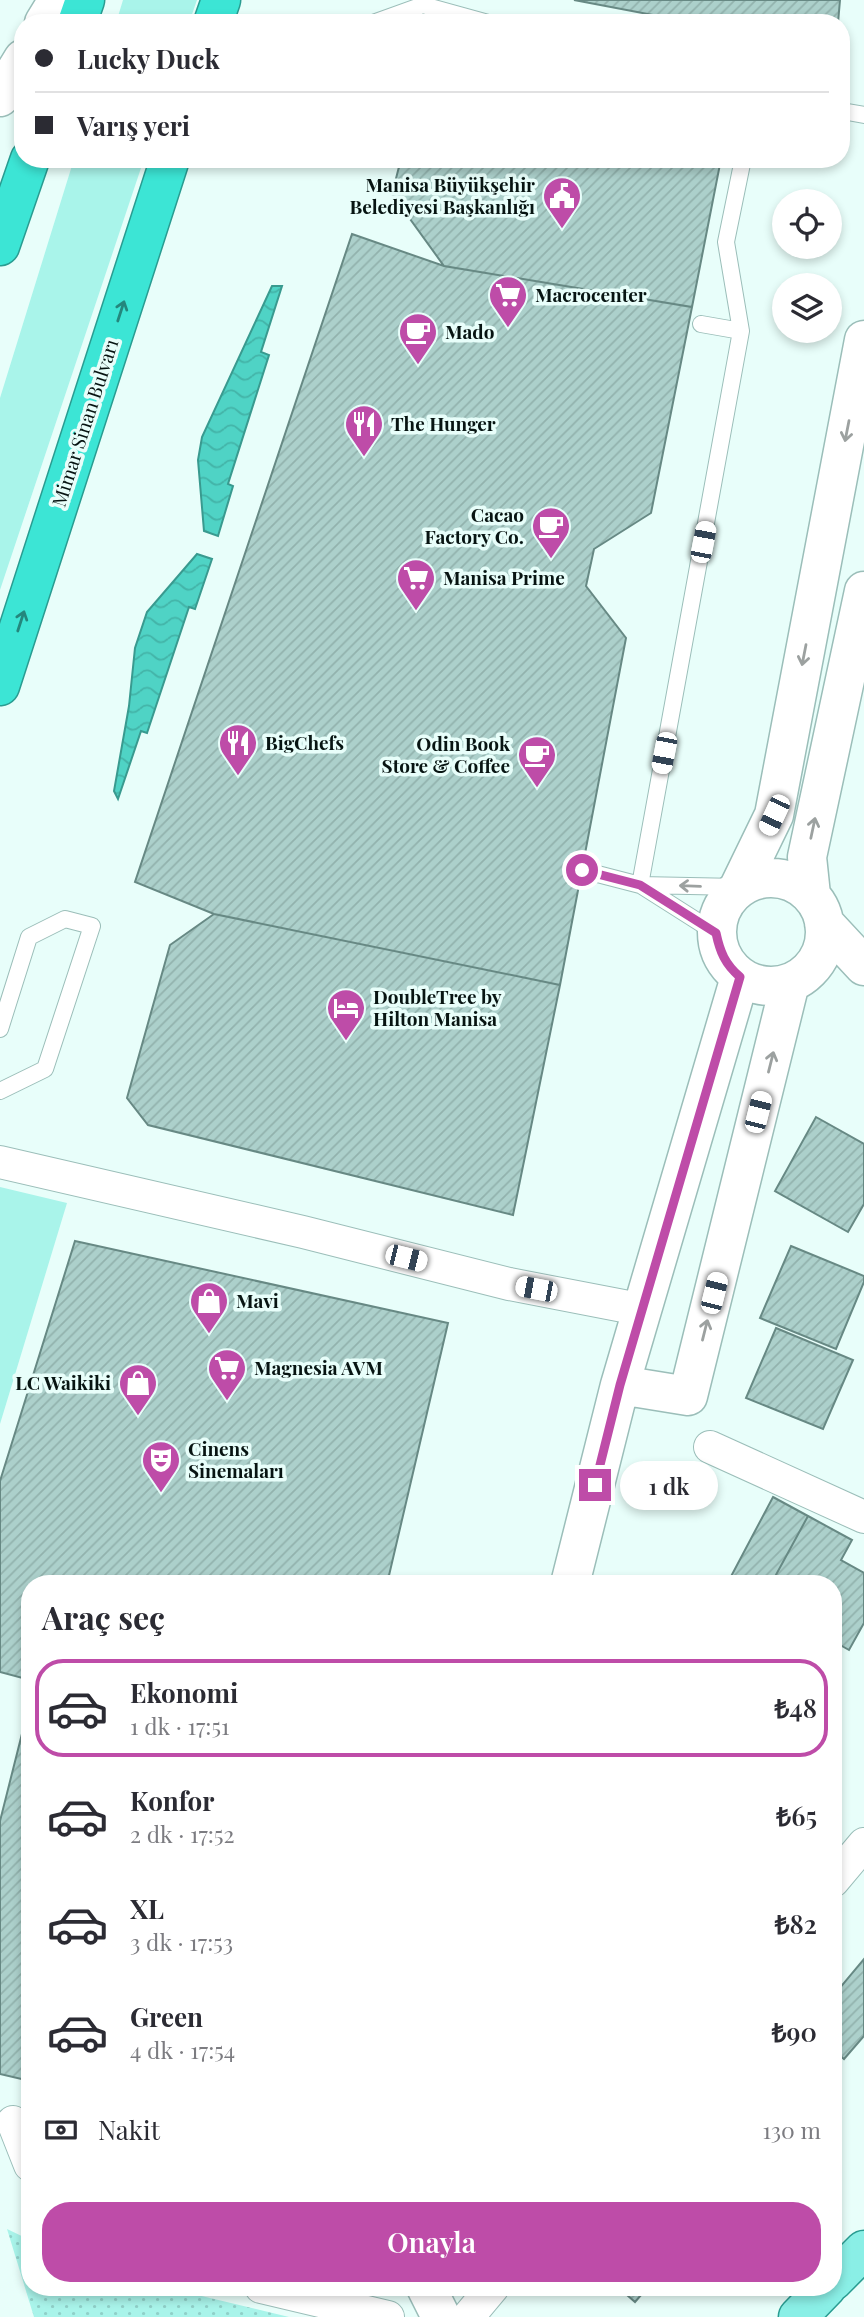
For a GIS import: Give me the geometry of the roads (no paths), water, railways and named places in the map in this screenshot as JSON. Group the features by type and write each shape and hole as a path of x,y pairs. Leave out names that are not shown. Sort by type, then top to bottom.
{"highway":[{"path":"0,246 27,168"},
{"name":"Mimar Sinan Bulvarı","path":"0,686 167,168"}],"main road":[{"path":"842,2272 864,2250"},
{"path":"798,2317 818,2296"}],"street":[{"path":"0,97 14,74"},
{"path":"864,340 774,815 739,887 727,900 719,916 716,933 719,950 727,966 756,985 773,987 802,974 864,972"},
{"path":"620,1385 688,1396 802,974 822,951 825,937 807,858 864,591"},
{"path":"739,887 754,880 769,878 785,879 799,885 864,966"},
{"path":"572,1575 620,1385 740,977"},
{"path":"0,1162 303,1232 509,1284 644,1310"},
{"path":"710,1447 864,1517"},
{"path":"842,1870 864,1844"},
{"path":"21,2124 13,2122 21,2142"},
{"path":"299,2296 388,2317"},
{"path":"430,2296 441,2317"},
{"path":"468,2317 486,2296"}],"lane":[{"path":"398,14 423,5 456,14"},
{"path":"640,885 741,331 726,243 741,168"},
{"path":"701,324 741,331"},
{"path":"582,870 640,885 739,887"},
{"path":"640,885 716,933"},
{"path":"0,1029 29,937 65,919 92,926 46,1069 0,1091"}],"water":[{"path":"272,286 282,286 261,352 269,355 228,484 233,486 218,536 204,531 198,460 202,437"},
{"path":"197,554 212,559 195,609 189,607 147,733 141,731 118,799 114,791 129,706 135,648 147,612"}],"place":[{"name":"Manisa Büyükşehir Belediyesi Başkanlığı","path":"562,230"},
{"name":"Macrocenter","path":"508,329"},
{"name":"Mado","path":"418,366"},
{"name":"The Hunger","path":"364,458"},
{"name":"Cacao Factory Co.","path":"551,560"},
{"name":"Manisa Prime","path":"416,612"},
{"name":"BigChefs","path":"238,777"},
{"name":"Odin Book Store & Coffee","path":"537,789"},
{"name":"DoubleTree by Hilton Manisa","path":"346,1042"},
{"name":"Mavi","path":"209,1335"},
{"name":"Magnesia AVM","path":"227,1402"},
{"name":"LC Waikiki","path":"138,1417"},
{"name":"Cinens Sinemaları","path":"161,1494"}]}
